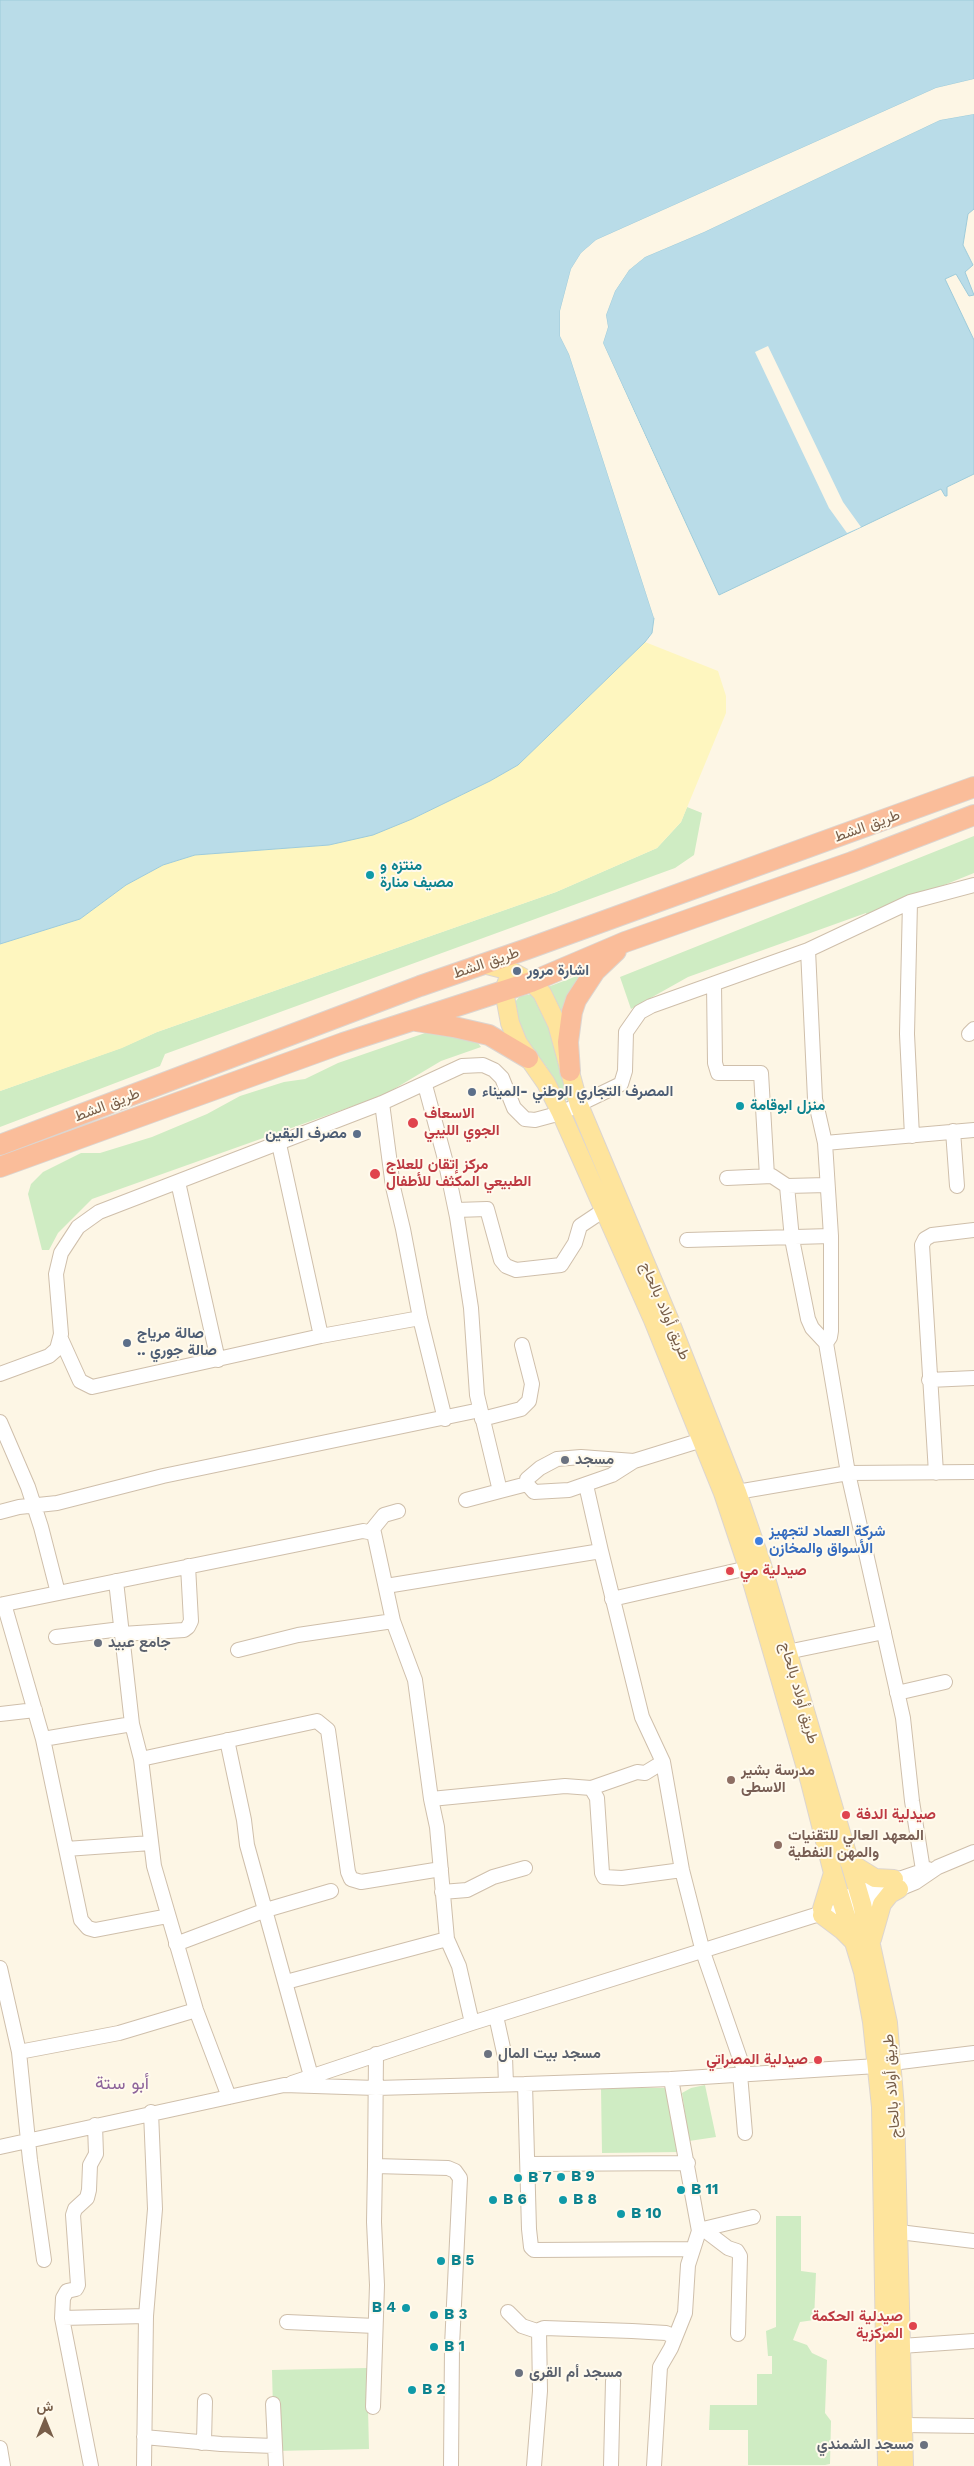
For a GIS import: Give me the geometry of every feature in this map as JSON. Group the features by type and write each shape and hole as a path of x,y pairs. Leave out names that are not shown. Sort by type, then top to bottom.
{"highway":[{"name":"طريق الشط","path":"0,1145 332,1018 974,787"},
{"name":"طريق الشط","path":"0,1168 409,1020 531,982 625,942 852,862 974,816"},
{"path":"570,1071 569,1027 576,1000 595,971 625,942"},
{"path":"409,1020 454,1027 488,1035 528,1058"}],"main road":[{"name":"طريق أولاد بالحاج","path":"527,949 511,971 504,991 510,1023 518,1043 546,1083 561,1113 653,1320 702,1440 748,1568 810,1782 842,1904 863,1943"},
{"name":"طريق أولاد بالحاج","path":"483,964 511,971 531,982 542,993 554,1015 562,1038 579,1106 669,1319 737,1492 762,1565 860,1899 869,2005 896,2108 904,2466"},
{"path":"833,1873 820,1913 863,1943 882,1904 896,1884 875,1878 849,1862"},
{"name":"طريق أولاد بالحاج","path":"884,2065 881,2117 887,2466"}],"street":[{"path":"420,1318 321,1336 92,1386 80,1381 61,1339 56,1274 61,1253 72,1235 88,1219 99,1212 280,1144 382,1103 425,1085 454,1068 483,1065 494,1070 502,1078 514,1108 520,1116 535,1120 579,1106 621,1084 624,1079 626,1032 640,1012 650,1006 808,950 910,902 974,885"},
{"path":"910,902 906,1034 912,1136"},
{"path":"808,950 815,1099 825,1143 831,1236 831,1331 826,1343"},
{"path":"714,984 715,1063 718,1072 761,1073 767,1176"},
{"path":"425,1085 445,1159 456,1210 471,1308 473,1361 481,1415 500,1491"},
{"path":"382,1103 393,1188 404,1228 420,1318 445,1419"},
{"path":"825,1143 974,1130"},
{"path":"953,1131 957,1186"},
{"path":"280,1144 321,1336"},
{"path":"727,1178 776,1176 787,1186 792,1239 808,1319 812,1328 826,1343 848,1474 903,1718 922,1870"},
{"path":"178,1182 218,1360"},
{"path":"787,1186 827,1185"},
{"path":"456,1210 487,1209 500,1260 506,1266 516,1270 562,1265 575,1243 580,1226 604,1210"},
{"path":"936,1473 922,1245 925,1239 932,1235 974,1230"},
{"path":"687,1240 792,1239 831,1236"},
{"path":"0,1374 49,1356 57,1349 61,1339"},
{"path":"0,1512 57,1502 163,1476 445,1419 521,1409 529,1401 532,1384 522,1345"},
{"path":"929,1380 974,1378"},
{"path":"0,1422 34,1505 58,1593"},
{"path":"634,1461 566,1457 548,1462 527,1479 527,1484 534,1492 550,1493 586,1485 612,1475 634,1461 702,1440"},
{"path":"737,1492 848,1474 974,1472"},
{"path":"466,1500 527,1484"},
{"path":"586,1485 642,1717 663,1762 682,1870 703,1952 742,2073 746,2133"},
{"path":"371,1531 384,1515 398,1512"},
{"path":"168,1916 99,1929 88,1928 81,1920 43,1739 2,1604 362,1531 371,1531"},
{"path":"371,1531 376,1537 393,1621 414,1680 431,1799 437,1827 447,1939 459,1966 472,2023"},
{"path":"386,1586 601,1551"},
{"path":"56,1637 122,1631 184,1630 188,1627 190,1621 188,1566"},
{"path":"612,1599 748,1568"},
{"path":"116,1581 132,1724 141,1759 154,1866 196,2010 228,2097"},
{"path":"238,1650 298,1635 393,1621"},
{"path":"787,1652 884,1632"},
{"path":"897,1693 944,1682"},
{"path":"0,1714 35,1710"},
{"path":"141,1759 313,1720 322,1723 328,1730 348,1872 351,1878 361,1882 441,1869"},
{"path":"43,1739 132,1724"},
{"path":"227,1740 243,1812 247,1845 311,2076"},
{"path":"431,1799 565,1786 591,1788 637,1772 645,1773 663,1762"},
{"path":"591,1788 597,1798 602,1873 604,1877 622,1878 682,1870"},
{"path":"66,1849 151,1843"},
{"path":"896,1884 916,1882 938,1867 974,1852"},
{"path":"0,2147 151,2112 284,2085 472,2023 703,1952 820,1913 896,1884 922,1870 938,1867"},
{"path":"442,1892 467,1890 493,1877 525,1868"},
{"path":"176,1944 266,1910 331,1891"},
{"path":"286,1982 447,1939"},
{"path":"0,1968 18,2052 44,2260"},
{"path":"18,2052 118,2033 196,2010"},
{"path":"496,2016 505,2057 506,2084"},
{"path":"284,2085 376,2088 671,2079 884,2065 974,2053"},
{"path":"373,2407 374,2326 377,2285 374,2222 376,2054"},
{"path":"654,2466 660,2368 685,2313 688,2264 701,2229 671,2079"},
{"path":"525,2084 530,2238 531,2247 534,2250 693,2249"},
{"path":"144,2466 146,2316 155,2209 151,2112"},
{"path":"91,2466 62,2318 63,2298 67,2291 76,2288 78,2284 73,2215 75,2209 87,2198 90,2165 96,2154 95,2125"},
{"path":"529,2164 688,2163"},
{"path":"375,2166 448,2168 455,2171 460,2178 452,2337 451,2466"},
{"path":"701,2229 753,2217"},
{"path":"701,2229 728,2248 737,2251 740,2256 738,2334"},
{"path":"899,2232 974,2241"},
{"path":"508,2312 522,2326 540,2332"},
{"path":"62,2318 146,2316"},
{"path":"287,2322 374,2326"},
{"path":"534,2466 540,2391 540,2332 538,2330 544,2328 632,2331 666,2333 675,2337"},
{"path":"901,2346 974,2342"},
{"path":"611,2466 613,2381"},
{"path":"202,2442 204,2441 205,2400"},
{"path":"273,2404 276,2466"},
{"path":"904,2424 974,2426"},
{"path":"144,2437 274,2446"},
{"path":"0,2448 3,2466"}],"green space":[{"path":"687,807 702,813 694,855 675,868 165,1054 160,1066 0,1127 0,1091 121,1048 157,1032 556,892 657,848 681,822"},
{"path":"974,836 974,873 867,916 866,913 688,977 631,1009 620,977"},
{"path":"585,973 564,1017 545,988"},
{"path":"534,994 542,1002 560,1071 570,1098 563,1102 546,1066 521,1035 515,1002 520,996"},
{"path":"428,1032 475,1039 481,1047 441,1061 384,1095 92,1199 58,1233 49,1250 42,1250 28,1194 31,1184 43,1172 81,1153 100,1153 152,1137 207,1114 240,1096 284,1082 305,1079 338,1063"},
{"path":"705,2085 716,2137 689,2141 682,2093 691,2088"},
{"path":"601,2088 666,2088 682,2152 602,2153"},
{"path":"776,2216 801,2216 801,2271 816,2273 814,2320 800,2322 793,2340 807,2345 812,2353 827,2360 825,2413 831,2421 830,2464 748,2465 748,2430 709,2430 710,2405 757,2405 757,2374 772,2374 772,2356 768,2356 766,2331 776,2327"},
{"path":"367,2368 369,2449 274,2451 272,2370"}],"sand":[{"name":"منتزه و مصيف منارة","path":"645,642 718,671 726,696 726,713 681,822 657,848 556,892 157,1032 122,1048 0,1091 0,944 80,919 126,885 163,865 195,855 329,845 412,819 490,781 518,765"}],"water":[{"path":"0,0 974,0 974,79 936,88 596,240 581,253 571,269 560,311 560,336 569,354 654,618 652,633 645,642 518,765 490,781 412,819 373,835 329,845 195,855 163,865 126,885 80,919 0,944"},
{"path":"974,114 974,209 968,214 963,245 973,265 965,272 974,295 969,296 956,274 945,279 974,340 974,474 947,487 947,496 945,496 941,489 719,595 603,343 608,327 606,315 615,291 629,270 645,257 704,232 940,120"}],"pier":[{"path":"974,79 974,82 937,90 598,243 583,255 574,270 562,312 563,335 571,353 657,617 654,618 569,354 560,336 560,311 571,269 581,253 596,240 936,88"},
{"path":"974,111 974,114 940,120 704,232 645,257 629,270 615,291 606,315 608,327 603,343 716,592 714,593 601,344 601,336 605,327 603,314 613,290 627,269 644,254 703,229 939,118"},
{"path":"768,346 843,502 861,527 847,533 829,508 755,352"}],"place":[{"name":"منتزه و مصيف منارة","path":"370,875"},
{"name":"اشارة مرور","path":"517,971"},
{"name":"المصرف التجاري الوطني -الميناء","path":"472,1092"},
{"name":"منزل ابوقامة","path":"740,1106"},
{"name":"الاسعاف الجوي الليبي","path":"413,1123"},
{"name":"مصرف اليقين","path":"357,1134"},
{"name":"مركز إتقان للعلاج الطبيعي المكثف للأطفال","path":"375,1174"},
{"name":"صالة مرياج .. صالة جوري","path":"127,1343"},
{"name":"مسجد","path":"565,1460"},
{"name":"شركة العماد لتجهيز الأسواق والمخازن","path":"759,1541"},
{"name":"صيدلية مي","path":"730,1571"},
{"name":"جامع عبيد","path":"98,1643"},
{"name":"مدرسة بشير الاسطى","path":"731,1780"},
{"name":"صيدلية الدفة","path":"846,1815"},
{"name":"المعهد العالي للتقنيات والمهن النفطية","path":"778,1845"},
{"name":"مسجد بيت المال","path":"488,2054"},
{"name":"صيدلية المصراتي","path":"818,2060"},
{"name":"B 9","path":"561,2177"},
{"name":"B 7","path":"518,2178"},
{"name":"B 11","path":"681,2190"},
{"name":"B 6","path":"493,2200"},
{"name":"B 8","path":"563,2200"},
{"name":"B 10","path":"621,2214"},
{"name":"B 5","path":"441,2261"},
{"name":"B 4","path":"406,2308"},
{"name":"B 3","path":"434,2315"},
{"name":"صيدلية الحكمة المركزية","path":"913,2326"},
{"name":"B 1","path":"434,2347"},
{"name":"مسجد أم القرى","path":"519,2373"},
{"name":"B 2","path":"412,2390"},
{"name":"مسجد الشمندي","path":"924,2445"}],"district":[{"name":"أبو ستة","path":"122,2084"}]}
